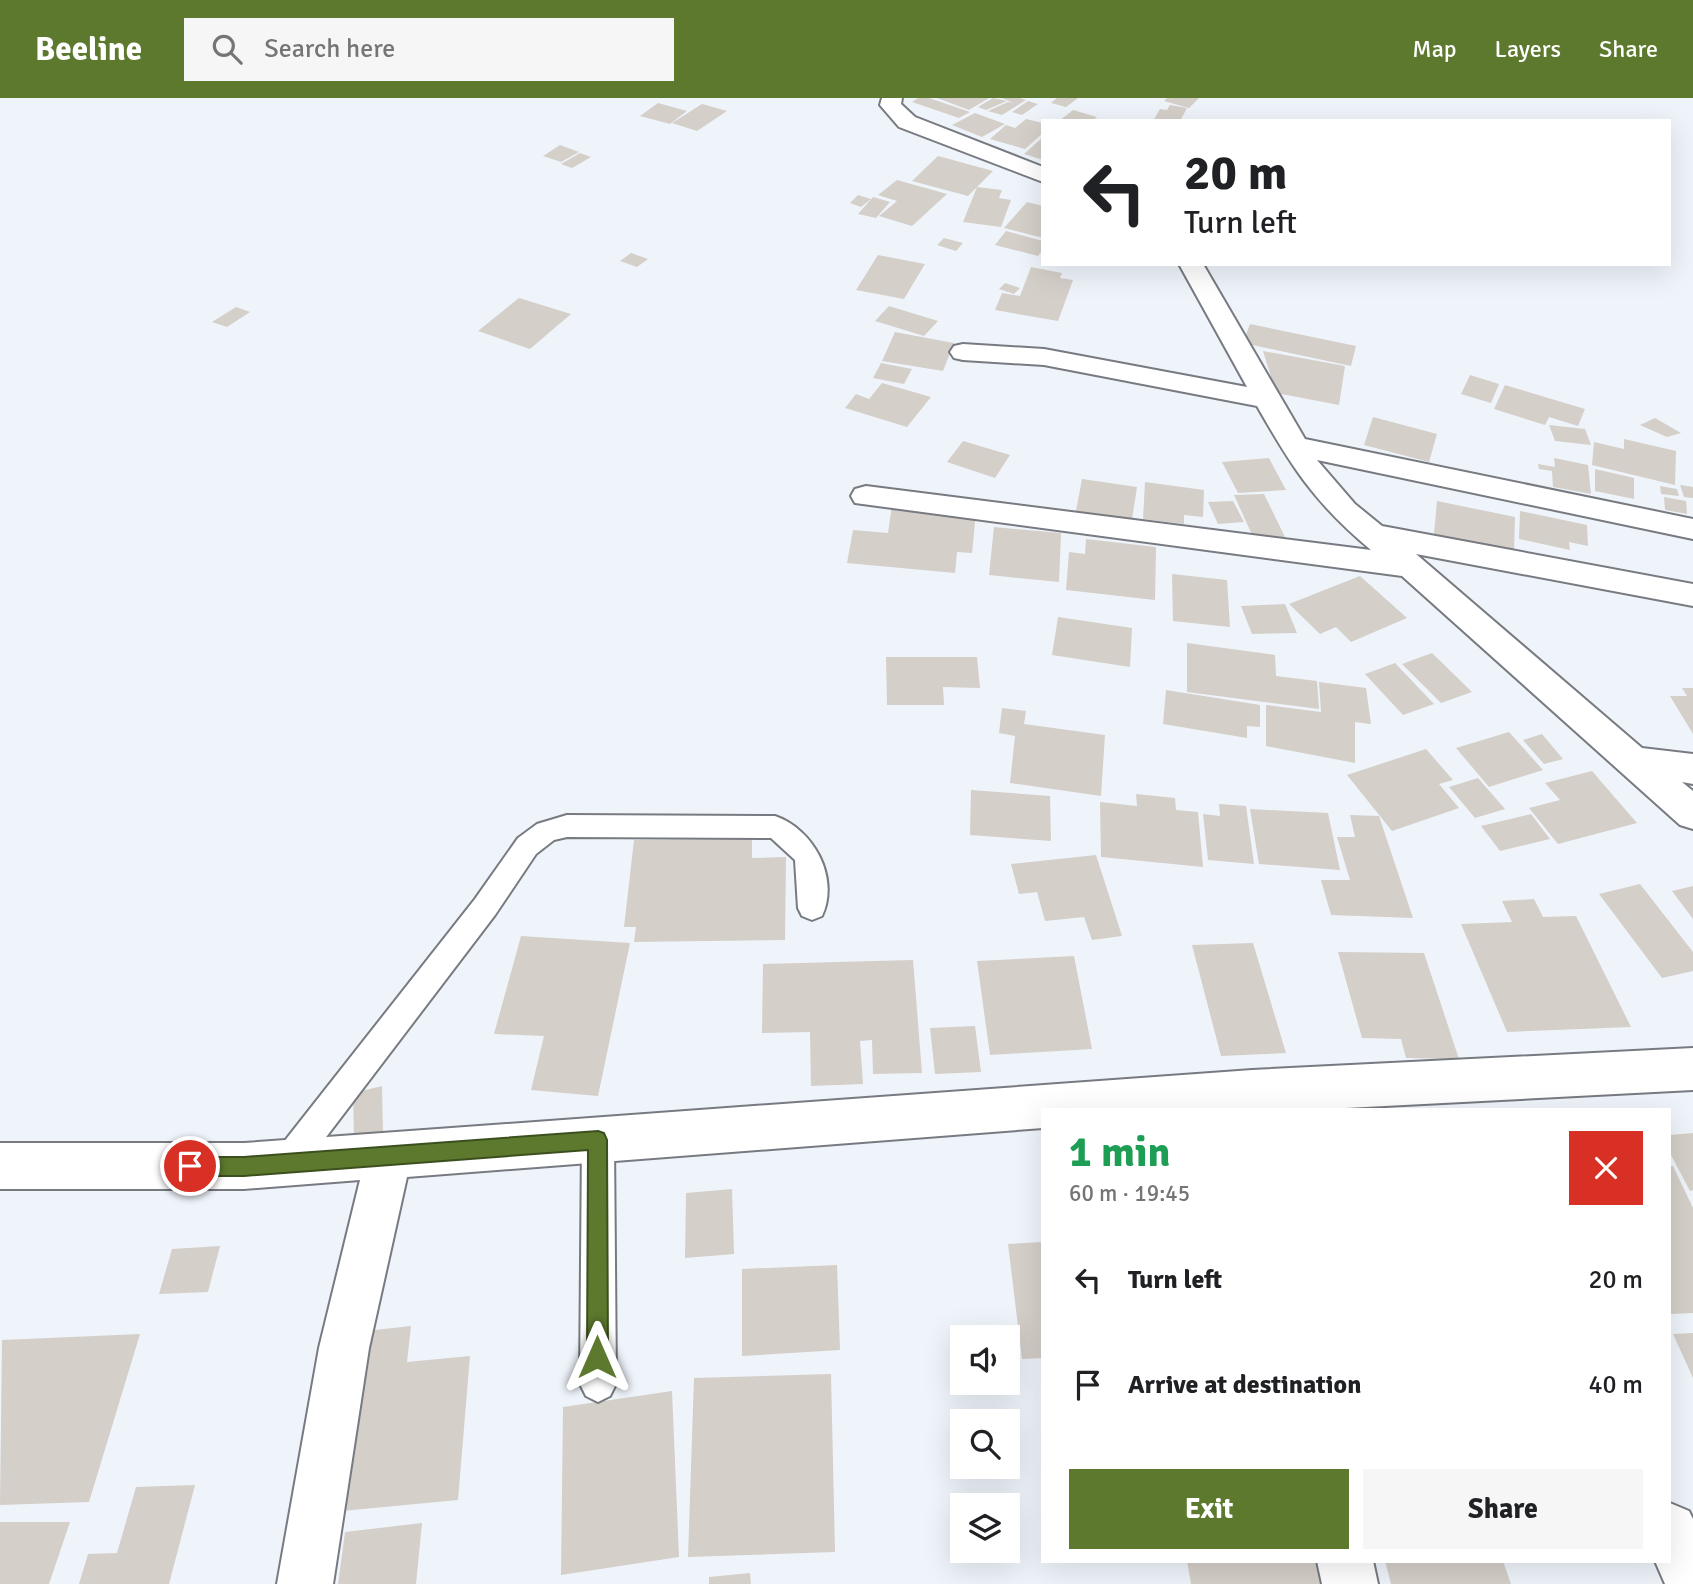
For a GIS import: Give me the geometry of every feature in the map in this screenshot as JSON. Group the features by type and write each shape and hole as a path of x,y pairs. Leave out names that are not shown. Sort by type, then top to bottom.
{"street":[{"path":"892,98 890,105 907,122 1041,174"},
{"path":"1192,266 1306,467 1344,511 1412,566 1693,814"},
{"path":"963,352 988,357 1019,354 1044,357 1267,399"},
{"path":"1294,446 1693,529"},
{"path":"866,496 1412,566"},
{"path":"1374,535 1693,595"},
{"path":"1634,761 1693,769"},
{"path":"1123,1108 1254,1100 1484,1095 1693,1069"},
{"path":"0,1166 244,1167 598,1140 1041,1113"},
{"path":"305,1584 344,1348 389,1156"},
{"path":"1671,1532 1693,1584"},
{"path":"1345,1563 1350,1584"}],"lane":[{"path":"287,1163 485,907 527,846 546,832 568,826 775,827 793,838 807,852 812,865 812,908"},
{"path":"597,1384 598,1140"}],"building":[{"path":"918,98 929,98 970,112 959,118 912,102"},
{"path":"937,98 989,98 969,110"},
{"path":"993,98 1007,101 986,110 978,107"},
{"path":"1002,98 1026,100 1002,115 988,111 1008,102 1013,103"},
{"path":"1057,98 1078,98 1066,107 1051,103"},
{"path":"1167,98 1199,98 1189,108 1164,101"},
{"path":"1028,101 1038,104 1022,115 1012,112"},
{"path":"658,103 687,111 670,124 640,116"},
{"path":"702,104 727,111 697,131 672,123"},
{"path":"1170,105 1187,108 1181,119 1154,119 1160,109 1167,110"},
{"path":"1073,110 1097,117 1094,119 1062,119"},
{"path":"975,113 1005,124 982,137 952,125"},
{"path":"1026,119 1041,123 1041,135 1025,149 990,139 1006,125 1015,128"},
{"path":"1041,139 1041,159 1024,154"},
{"path":"560,145 579,152 561,162 543,156"},
{"path":"580,153 591,157 572,168 561,164"},
{"path":"938,156 993,171 968,196 912,181"},
{"path":"897,180 947,194 912,226 879,216 897,201 878,195"},
{"path":"977,187 1002,190 999,198 1011,200 1001,227 963,222"},
{"path":"858,195 871,199 861,207 850,203"},
{"path":"873,197 890,202 876,218 858,214"},
{"path":"1027,202 1041,206 1041,237 1004,228"},
{"path":"1006,231 1041,240 1041,252 1038,256 995,245"},
{"path":"944,238 963,243 956,251 937,245"},
{"path":"631,253 648,259 637,267 620,261"},
{"path":"878,255 925,264 904,299 856,290"},
{"path":"1031,267 1062,273 1060,278 1073,280 1058,321 995,310 1002,293 1020,296"},
{"path":"1005,283 1020,288 1014,294 999,289"},
{"path":"519,298 571,314 530,349 478,331"},
{"path":"889,306 938,321 924,336 875,321"},
{"path":"236,307 250,312 227,327 212,322"},
{"path":"1250,324 1356,346 1351,366 1243,343"},
{"path":"895,332 954,343 943,371 882,361"},
{"path":"1263,351 1345,366 1339,405 1276,393"},
{"path":"881,363 912,369 904,384 873,378"},
{"path":"1470,375 1499,384 1491,403 1461,394"},
{"path":"882,383 931,397 907,427 845,408 856,394 869,399"},
{"path":"1505,385 1585,409 1578,426 1549,417 1545,425 1494,409"},
{"path":"1373,417 1437,434 1429,462 1364,445"},
{"path":"1655,418 1681,433 1667,437 1640,425"},
{"path":"1549,425 1585,429 1591,445 1555,441"},
{"path":"1624,439 1676,451 1675,485 1592,465 1594,442 1624,449"},
{"path":"963,441 1010,455 995,478 947,462"},
{"path":"1269,458 1286,490 1238,493 1222,462"},
{"path":"1554,458 1588,465 1591,494 1553,487 1552,471 1539,469 1538,464 1555,467"},
{"path":"1595,469 1634,478 1634,499 1595,491"},
{"path":"1082,479 1137,487 1132,520 1076,511"},
{"path":"1145,482 1204,490 1203,517 1184,515 1184,524 1143,519"},
{"path":"1680,485 1693,487 1693,498 1684,497"},
{"path":"1660,486 1677,489 1679,496 1661,494"},
{"path":"1264,494 1285,537 1254,539 1234,495"},
{"path":"1664,497 1686,501 1687,514 1665,510"},
{"path":"1233,501 1244,522 1218,524 1208,502"},
{"path":"1437,501 1515,517 1514,551 1434,534"},
{"path":"892,505 976,512 972,553 957,552 955,573 847,563 853,530 888,533"},
{"path":"1520,511 1587,525 1588,546 1569,542 1570,550 1519,539"},
{"path":"994,527 1061,533 1059,582 989,575"},
{"path":"1086,539 1156,547 1155,600 1066,590 1069,552 1085,554"},
{"path":"1172,574 1227,580 1230,627 1173,621"},
{"path":"1360,576 1407,618 1351,642 1336,627 1320,634 1289,604"},
{"path":"1285,604 1297,633 1252,634 1241,606"},
{"path":"1058,617 1132,628 1130,667 1052,655"},
{"path":"1187,643 1275,655 1276,676 1317,681 1319,709 1187,692"},
{"path":"1432,653 1472,692 1441,703 1402,664"},
{"path":"886,657 977,657 980,688 943,687 944,705 887,705"},
{"path":"1395,663 1434,704 1403,715 1365,674"},
{"path":"1319,682 1366,688 1371,724 1355,722 1355,763 1266,746 1266,705 1321,712"},
{"path":"1682,688 1693,688 1693,734 1670,696 1687,696"},
{"path":"1166,690 1260,705 1260,727 1247,726 1247,738 1163,724"},
{"path":"1002,708 1026,711 1024,724 1105,735 1101,796 1010,783 1015,736 999,733"},
{"path":"1509,732 1543,770 1489,787 1456,748"},
{"path":"1542,734 1563,759 1544,764 1523,740"},
{"path":"1426,749 1453,780 1439,784 1459,808 1392,831 1347,775"},
{"path":"1592,771 1637,823 1558,844 1529,808 1560,800 1545,783"},
{"path":"1478,778 1505,809 1475,818 1449,787"},
{"path":"971,790 1050,796 1051,841 970,835"},
{"path":"1136,794 1175,798 1176,810 1198,812 1203,867 1101,857 1100,802 1137,806"},
{"path":"1219,804 1246,806 1254,864 1208,860 1203,814 1220,816"},
{"path":"1250,809 1328,813 1340,870 1259,864"},
{"path":"1531,814 1550,839 1500,851 1481,826"},
{"path":"1350,815 1379,816 1413,918 1331,915 1321,880 1350,880 1337,837 1355,837"},
{"path":"752,839 752,858 786,857 785,940 634,942 636,927 624,927 634,840"},
{"path":"1096,855 1122,936 1092,940 1084,917 1045,921 1037,892 1019,894 1011,864"},
{"path":"1640,884 1693,952 1693,971 1662,978 1599,894"},
{"path":"1693,886 1693,919 1672,891"},
{"path":"1534,899 1543,917 1576,916 1631,1027 1507,1032 1461,924 1512,922 1502,901"},
{"path":"521,936 630,943 598,1096 531,1090 544,1036 494,1034"},
{"path":"1253,943 1286,1053 1221,1056 1192,945"},
{"path":"1338,952 1424,953 1459,1059 1406,1058 1401,1039 1362,1038"},
{"path":"1074,956 1092,1049 990,1055 977,961"},
{"path":"913,960 922,1073 873,1074 872,1040 860,1041 863,1084 811,1086 810,1032 762,1033 763,964"},
{"path":"975,1026 981,1072 935,1074 930,1028"},
{"path":"382,1086 383,1133 354,1140 353,1093"},
{"path":"1693,1133 1693,1190 1690,1191 1671,1155 1671,1135"},
{"path":"1671,1166 1693,1208 1693,1313 1671,1314"},
{"path":"732,1189 734,1254 685,1258 686,1193"},
{"path":"1041,1242 1041,1358 1022,1359 1020,1325 1018,1325 1008,1244"},
{"path":"220,1246 208,1292 159,1294 172,1249"},
{"path":"837,1265 840,1350 742,1356 742,1269"},
{"path":"411,1326 407,1362 470,1356 458,1500 342,1511 366,1331"},
{"path":"1693,1333 1693,1378 1673,1334"},
{"path":"140,1334 89,1502 0,1505 2,1340"},
{"path":"831,1374 835,1552 688,1557 694,1378"},
{"path":"672,1391 679,1557 561,1575 563,1407"},
{"path":"195,1485 169,1584 79,1584 88,1554 117,1553 136,1487"},
{"path":"0,1522 70,1522 49,1584 0,1584"},
{"path":"422,1523 416,1584 338,1584 345,1532"},
{"path":"1187,1563 1322,1563 1327,1584 1191,1584"},
{"path":"1386,1563 1504,1563 1511,1584 1391,1584"},
{"path":"750,1573 751,1584 709,1584 709,1577"}],"route":[{"path":"190,1166 244,1167 598,1140 597,1357"}]}
